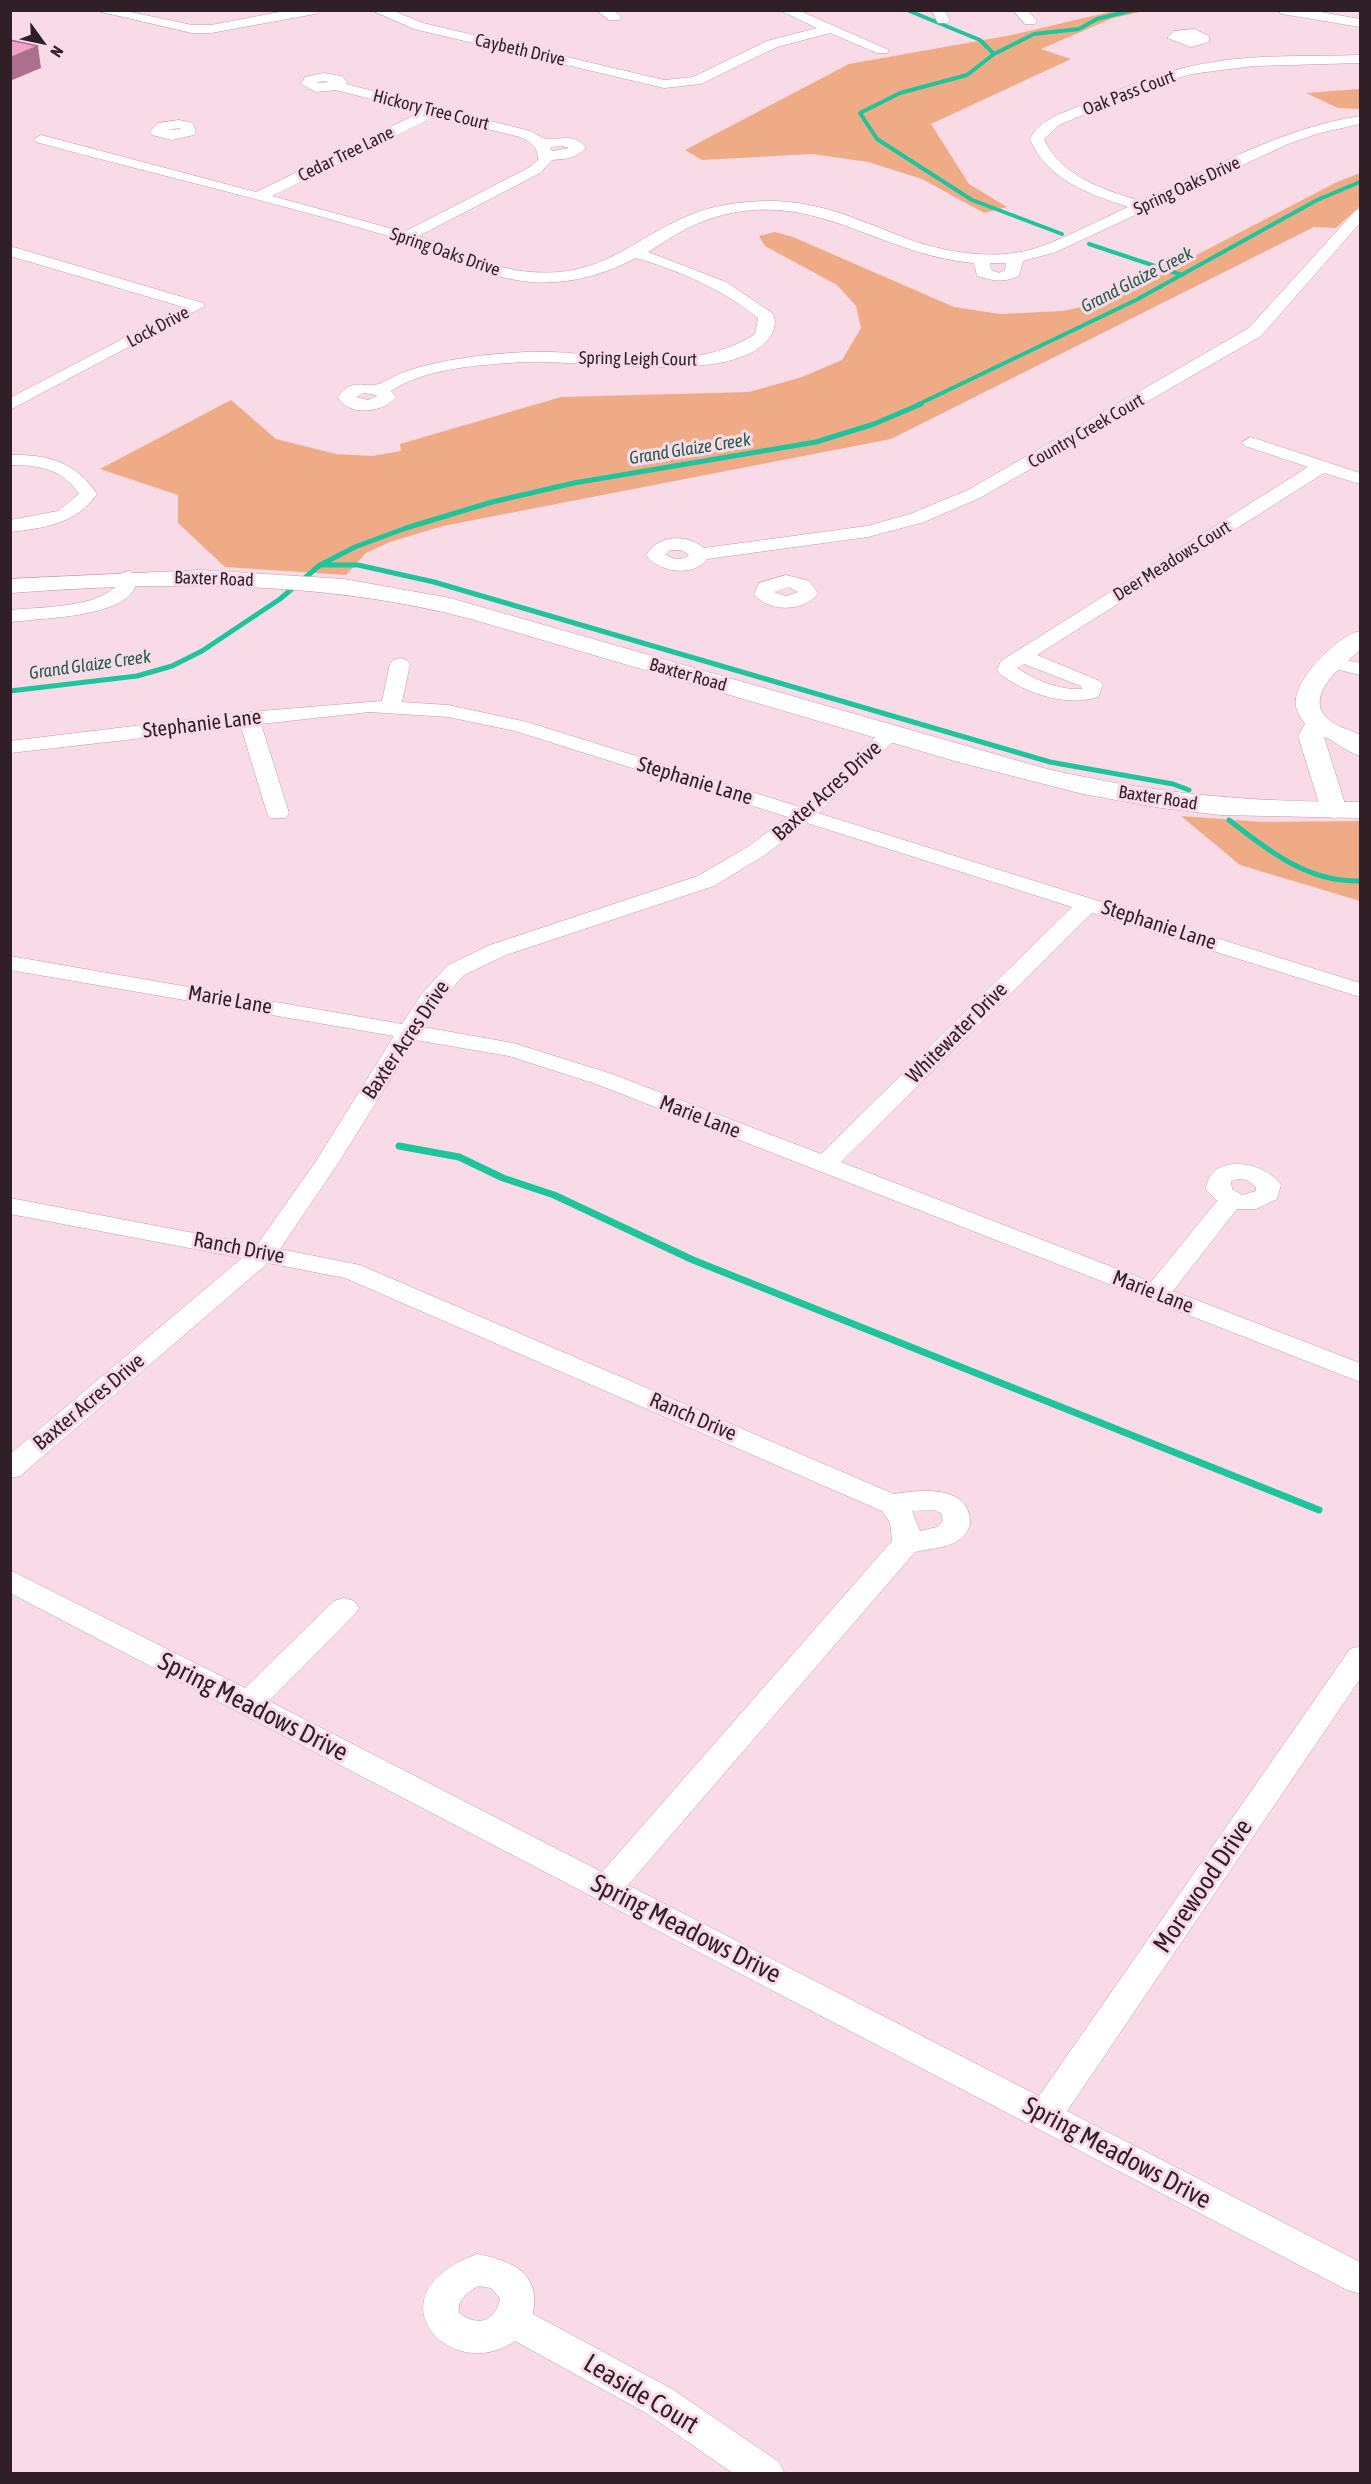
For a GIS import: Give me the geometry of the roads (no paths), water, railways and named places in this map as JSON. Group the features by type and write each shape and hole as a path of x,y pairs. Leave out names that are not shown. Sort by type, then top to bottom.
{"main road":[{"name":"Baxter Road","path":"10,586 129,577 260,580 340,587 432,602 1009,769 1146,797 1201,805 1360,810"}],"street":[{"path":"99,10 171,27 174,34 180,35 199,34 211,28 315,10"},
{"name":"Caybeth Drive","path":"377,10 418,26 664,84 667,90 684,94 697,88 695,81 771,44 830,29"},
{"path":"785,10 882,50"},
{"path":"1019,10 1030,21"},
{"path":"1282,10 1325,14 1360,23"},
{"path":"1196,43 1226,64"},
{"name":"Oak Pass Court","path":"1142,207 1084,188 1043,153 1037,139 1040,133 1054,122 1167,77 1226,64 1360,58"},
{"name":"Hickory Tree Court","path":"336,86 525,134 544,150 535,170 406,237"},
{"name":"Cedar Tree Lane","path":"258,197 435,111"},
{"name":"Spring Oaks Drive","path":"42,139 406,237 440,248 492,270 529,277 584,272 600,268 635,253 681,226 709,214 742,208 785,206 836,214 895,239 938,253 981,257 983,273 1000,278 1013,273 1015,257 1050,249 1282,141 1316,129 1360,120"},
{"path":"112,158 163,135"},
{"name":"Country Creek Court","path":"699,554 867,531 900,523 974,494 1255,332 1360,214"},
{"name":"Lock Drive","path":"10,251 197,306 10,405"},
{"name":"Spring Leigh Court","path":"381,390 399,379 426,371 526,357 702,361 737,351 761,338 766,330 766,316 755,307 721,286 677,265 635,253"},
{"path":"1251,442 1360,479"},
{"path":"10,460 57,465 76,475 88,494 80,508 60,518 10,526"},
{"name":"Deer Meadows Court","path":"1022,656 1322,465"},
{"path":"755,548 777,582"},
{"path":"10,616 76,607 112,598 125,589 129,577"},
{"path":"1360,638 1330,662 1313,684 1309,697 1310,712 1318,724 1346,735 1360,748"},
{"path":"1330,662 1360,669"},
{"path":"392,706 400,664"},
{"name":"Stephanie Lane","path":"10,747 320,709 392,706 448,711 520,726 1360,990"},
{"path":"249,718 278,813"},
{"path":"1318,724 1311,735 1334,810"},
{"name":"Baxter Acres Drive","path":"10,1469 265,1252 327,1162 408,1031 441,984 456,970 477,959 706,881 752,856 804,815 890,734"},
{"name":"Whitewater Drive","path":"825,1164 1089,903"},
{"name":"Marie Lane","path":"10,963 513,1050 604,1079 1360,1373"},
{"path":"1156,1294 1232,1200"},
{"name":"Ranch Drive","path":"10,1206 265,1252 351,1270 892,1504"},
{"path":"892,1504 936,1500 952,1508 956,1514 957,1524 946,1535 906,1544"},
{"path":"607,1888 906,1544 908,1532 905,1521 892,1504"},
{"name":"Spring Meadows Drive","path":"10,1580 1360,2279"},
{"path":"247,1704 344,1608"},
{"name":"Morewood Drive","path":"1045,2115 1360,1656"},
{"name":"Leaside Court","path":"513,2321 659,2401 766,2474"}],"waterway":[{"path":"907,10 980,40 994,54"},
{"path":"994,54 1034,34 1079,29 1097,19 1133,10"},
{"path":"994,54 967,75 900,93 860,113 877,139 972,200 1062,234"},
{"name":"Grand Glaize Creek","path":"1182,275 1317,200 1360,182"},
{"path":"1089,244 1182,275"},
{"name":"Grand Glaize Creek","path":"917,405 1136,300 1182,275"},
{"name":"Grand Glaize Creek","path":"10,691 137,676 172,666 202,651 280,599 320,565 355,547 406,528 492,502 574,483 816,442 874,424 921,404"},
{"path":"322,565 358,565 434,582 1050,762 1173,784 1189,790"},
{"path":"1229,820 1274,853 1306,870 1341,880 1360,881"},
{"path":"399,1146 459,1157 503,1178 554,1195 693,1260 1319,1510"}]}
